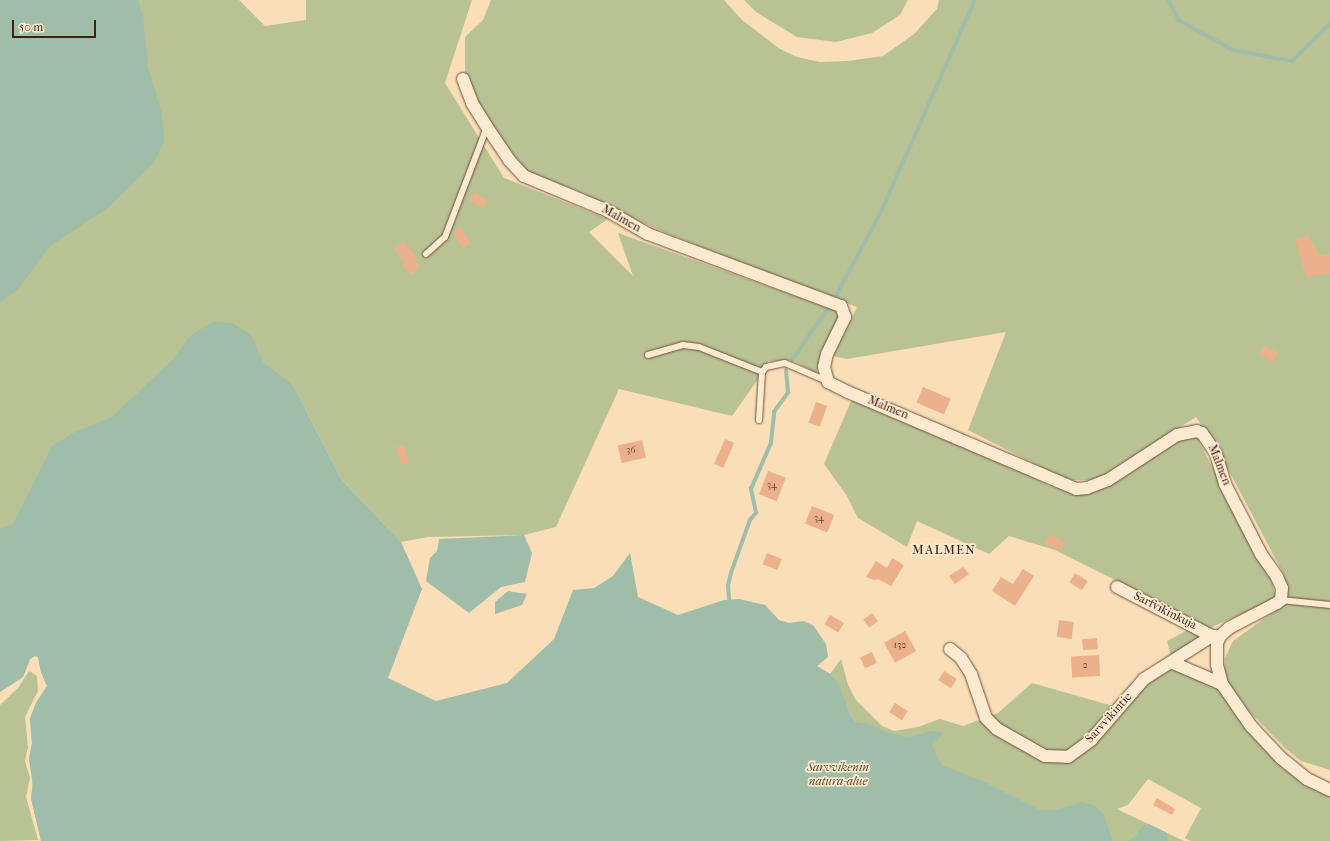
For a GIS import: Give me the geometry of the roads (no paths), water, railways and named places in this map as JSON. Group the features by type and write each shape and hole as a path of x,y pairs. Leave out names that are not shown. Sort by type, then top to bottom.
{"street":[{"name":"Malmen","path":"463,79 472,103 486,127 509,160 524,176 608,211 648,234 841,306 845,317 825,361 828,382 1065,486 1076,489 1102,482 1177,435 1197,431 1208,439 1225,484 1261,554 1277,577 1282,588 1280,600"},
{"name":"Sarfvikinkuja","path":"1117,587 1216,636"},
{"path":"1280,600 1216,636 1217,664 1222,684 1251,726 1281,758 1307,778 1330,790"},
{"name":"Sarvvikintie","path":"950,649 961,658 971,674 986,718 1008,736 1045,756 1068,757 1091,740 1144,679 1216,636"},
{"path":"1173,663 1222,684"}],"lane":[{"path":"426,254 445,237 486,127"},
{"path":"648,355 683,345 699,347 762,372"},
{"path":"759,420 762,372 766,367 785,363 828,382"},
{"path":"1280,600 1330,606"}],"waterway":[{"path":"836,296 881,212 975,0"},
{"path":"1169,0 1179,20 1233,50 1292,61 1330,24"},
{"path":"792,360 830,306"},
{"path":"729,600 728,586 731,573 750,520 756,513 751,489 771,443 774,412 788,393 786,371"}],"district":[{"name":"MALMEN","path":"944,550"}],"park label":[{"name":"Sarvvikenin natura-alue","path":"838,775"}]}
